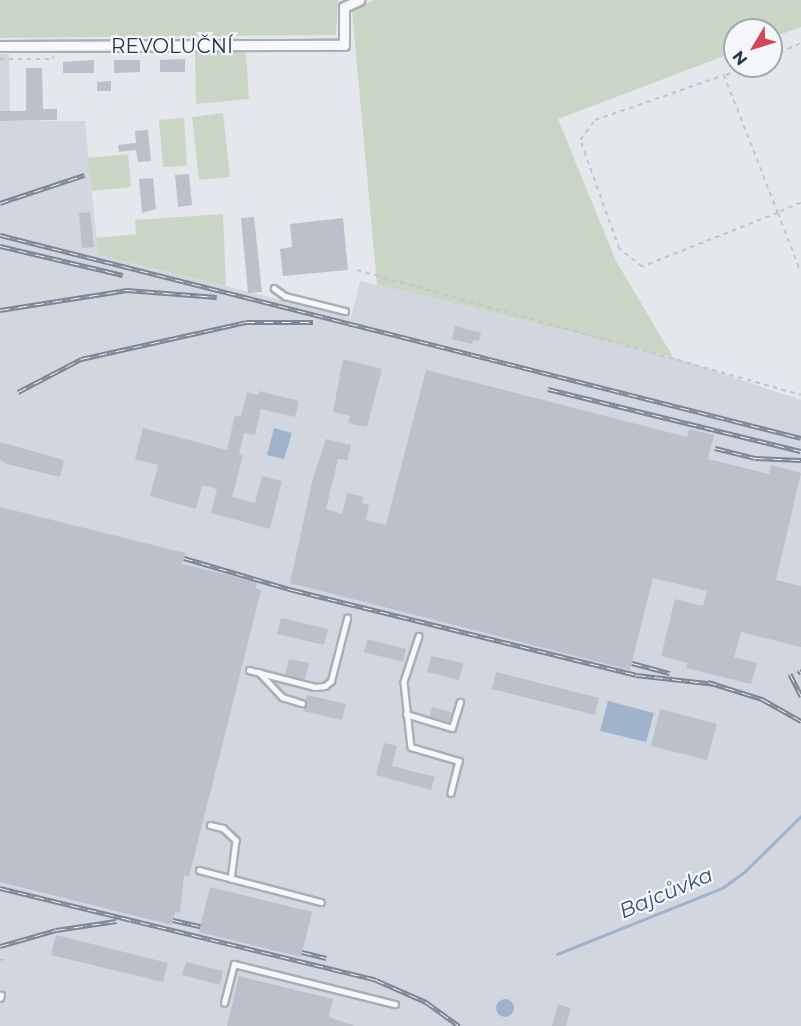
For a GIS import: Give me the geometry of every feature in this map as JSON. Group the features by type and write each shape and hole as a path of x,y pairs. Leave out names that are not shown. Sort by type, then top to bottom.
{"street":[{"name":"REVOLUČNÍ","path":"0,46 344,45 344,7 359,0"}],"lane":[{"path":"274,288 285,296 345,311"},
{"path":"249,670 315,687 325,686 331,681 347,618"},
{"path":"419,636 404,682 411,747 459,761 451,793"},
{"path":"259,672 282,697 302,703"},
{"path":"406,714 452,728 460,702"},
{"path":"210,825 223,828 236,840 231,879"},
{"path":"199,870 321,902"},
{"path":"224,1003 234,964 394,1004"}],"path":[{"path":"783,51 801,43"},
{"path":"0,59 53,60 53,47"},
{"path":"723,75 594,120 580,140 619,249 642,267 801,203"},
{"path":"725,78 801,272"},
{"path":"357,270 801,395"}],"shaded area":[{"path":"0,54 9,54 10,121 85,121 98,255 351,317 360,281 673,357 801,400 801,1026 0,1026"}],"green space":[{"path":"0,0 338,0 336,35 0,38"},
{"path":"374,0 801,0 801,27 783,34 783,18 723,18 723,57 558,119 616,261 673,357 377,285 352,10"},
{"path":"195,53 246,53 249,99 196,104"},
{"path":"223,113 230,177 199,180 192,117"},
{"path":"184,118 187,166 163,167 159,120"},
{"path":"128,154 131,187 92,191 88,158"},
{"path":"223,214 226,286 98,255 96,238 136,234 135,220"}],"water":[{"path":"274,428 292,433 284,459 267,455"},
{"path":"608,701 654,713 646,742 600,731"},
{"path":"505,999 511,1002 514,1008 511,1014 505,1017 499,1014 496,1008 499,1002"}],"building":[{"path":"185,59 185,72 160,72 160,60"},
{"path":"94,60 94,73 63,73 63,62"},
{"path":"114,60 140,60 140,72 114,73"},
{"path":"26,68 42,68 43,109 57,109 57,120 0,121 0,111 26,111"},
{"path":"111,81 111,91 97,91 97,82"},
{"path":"148,130 151,161 138,162 136,150 119,152 118,145 136,143 135,131"},
{"path":"189,174 192,205 178,207 175,175"},
{"path":"153,178 156,209 142,213 139,179"},
{"path":"90,212 94,247 82,248 79,213"},
{"path":"254,217 262,292 248,293 241,218"},
{"path":"343,218 348,270 283,276 280,249 292,247 290,224"},
{"path":"455,326 481,333 479,341 473,340 472,344 452,339"},
{"path":"343,359 382,369 367,427 348,423 350,416 333,412"},
{"path":"426,370 687,437 689,429 714,435 708,459 769,474 771,465 801,473 776,580 801,586 801,647 741,632 734,657 757,663 751,684 686,668 688,663 661,656 675,599 703,606 707,591 653,578 630,670 290,583 312,482 326,439 351,445 347,460 338,459 326,509 342,514 347,493 363,497 362,503 369,505 366,520 386,525"},
{"path":"259,391 299,401 295,417 261,409 255,435 244,433 239,454 243,455 232,497 255,503 262,476 282,481 270,529 211,513 217,489 202,485 196,509 150,496 158,465 135,459 143,428 227,450 235,415 241,417 247,392 258,395"},
{"path":"0,442 64,460 60,477 7,464 0,460"},
{"path":"0,507 185,553 182,564 257,582 255,588 261,590 189,877 184,875 180,913 175,912 172,925 0,882"},
{"path":"281,618 328,629 324,645 277,634"},
{"path":"367,639 406,649 403,662 364,652"},
{"path":"431,656 463,663 459,680 427,672"},
{"path":"289,659 309,663 305,680 285,675"},
{"path":"496,672 599,698 595,715 492,689"},
{"path":"307,695 346,704 342,720 303,711"},
{"path":"432,707 451,712 449,722 430,717"},
{"path":"660,709 717,724 707,760 651,746"},
{"path":"384,743 397,746 392,766 435,777 431,790 376,775"},
{"path":"210,887 312,912 301,957 199,932"},
{"path":"56,935 168,963 163,982 51,955"},
{"path":"186,962 223,971 220,985 182,975"},
{"path":"239,976 333,999 329,1017 355,1026 227,1026"},
{"path":"558,1004 571,1008 566,1026 552,1026"}],"waterway":[{"name":"Bajcůvka","path":"557,954 722,888 745,871 801,816"}],"railway":[{"path":"0,203 84,175"},
{"path":"0,235 801,438"},
{"path":"0,246 123,275"},
{"path":"0,310 127,290 217,297"},
{"path":"18,392 81,359 246,322 313,322"},
{"path":"548,389 801,451"},
{"path":"715,448 755,458 801,460"},
{"path":"184,558 293,590 636,675 715,684"},
{"path":"632,663 670,673"},
{"path":"790,674 801,696"},
{"path":"708,682 762,699 801,721"},
{"path":"0,888 376,980 426,1002 459,1026"},
{"path":"173,920 200,926"},
{"path":"0,946 56,930 116,921"},
{"path":"302,952 326,958"}]}
